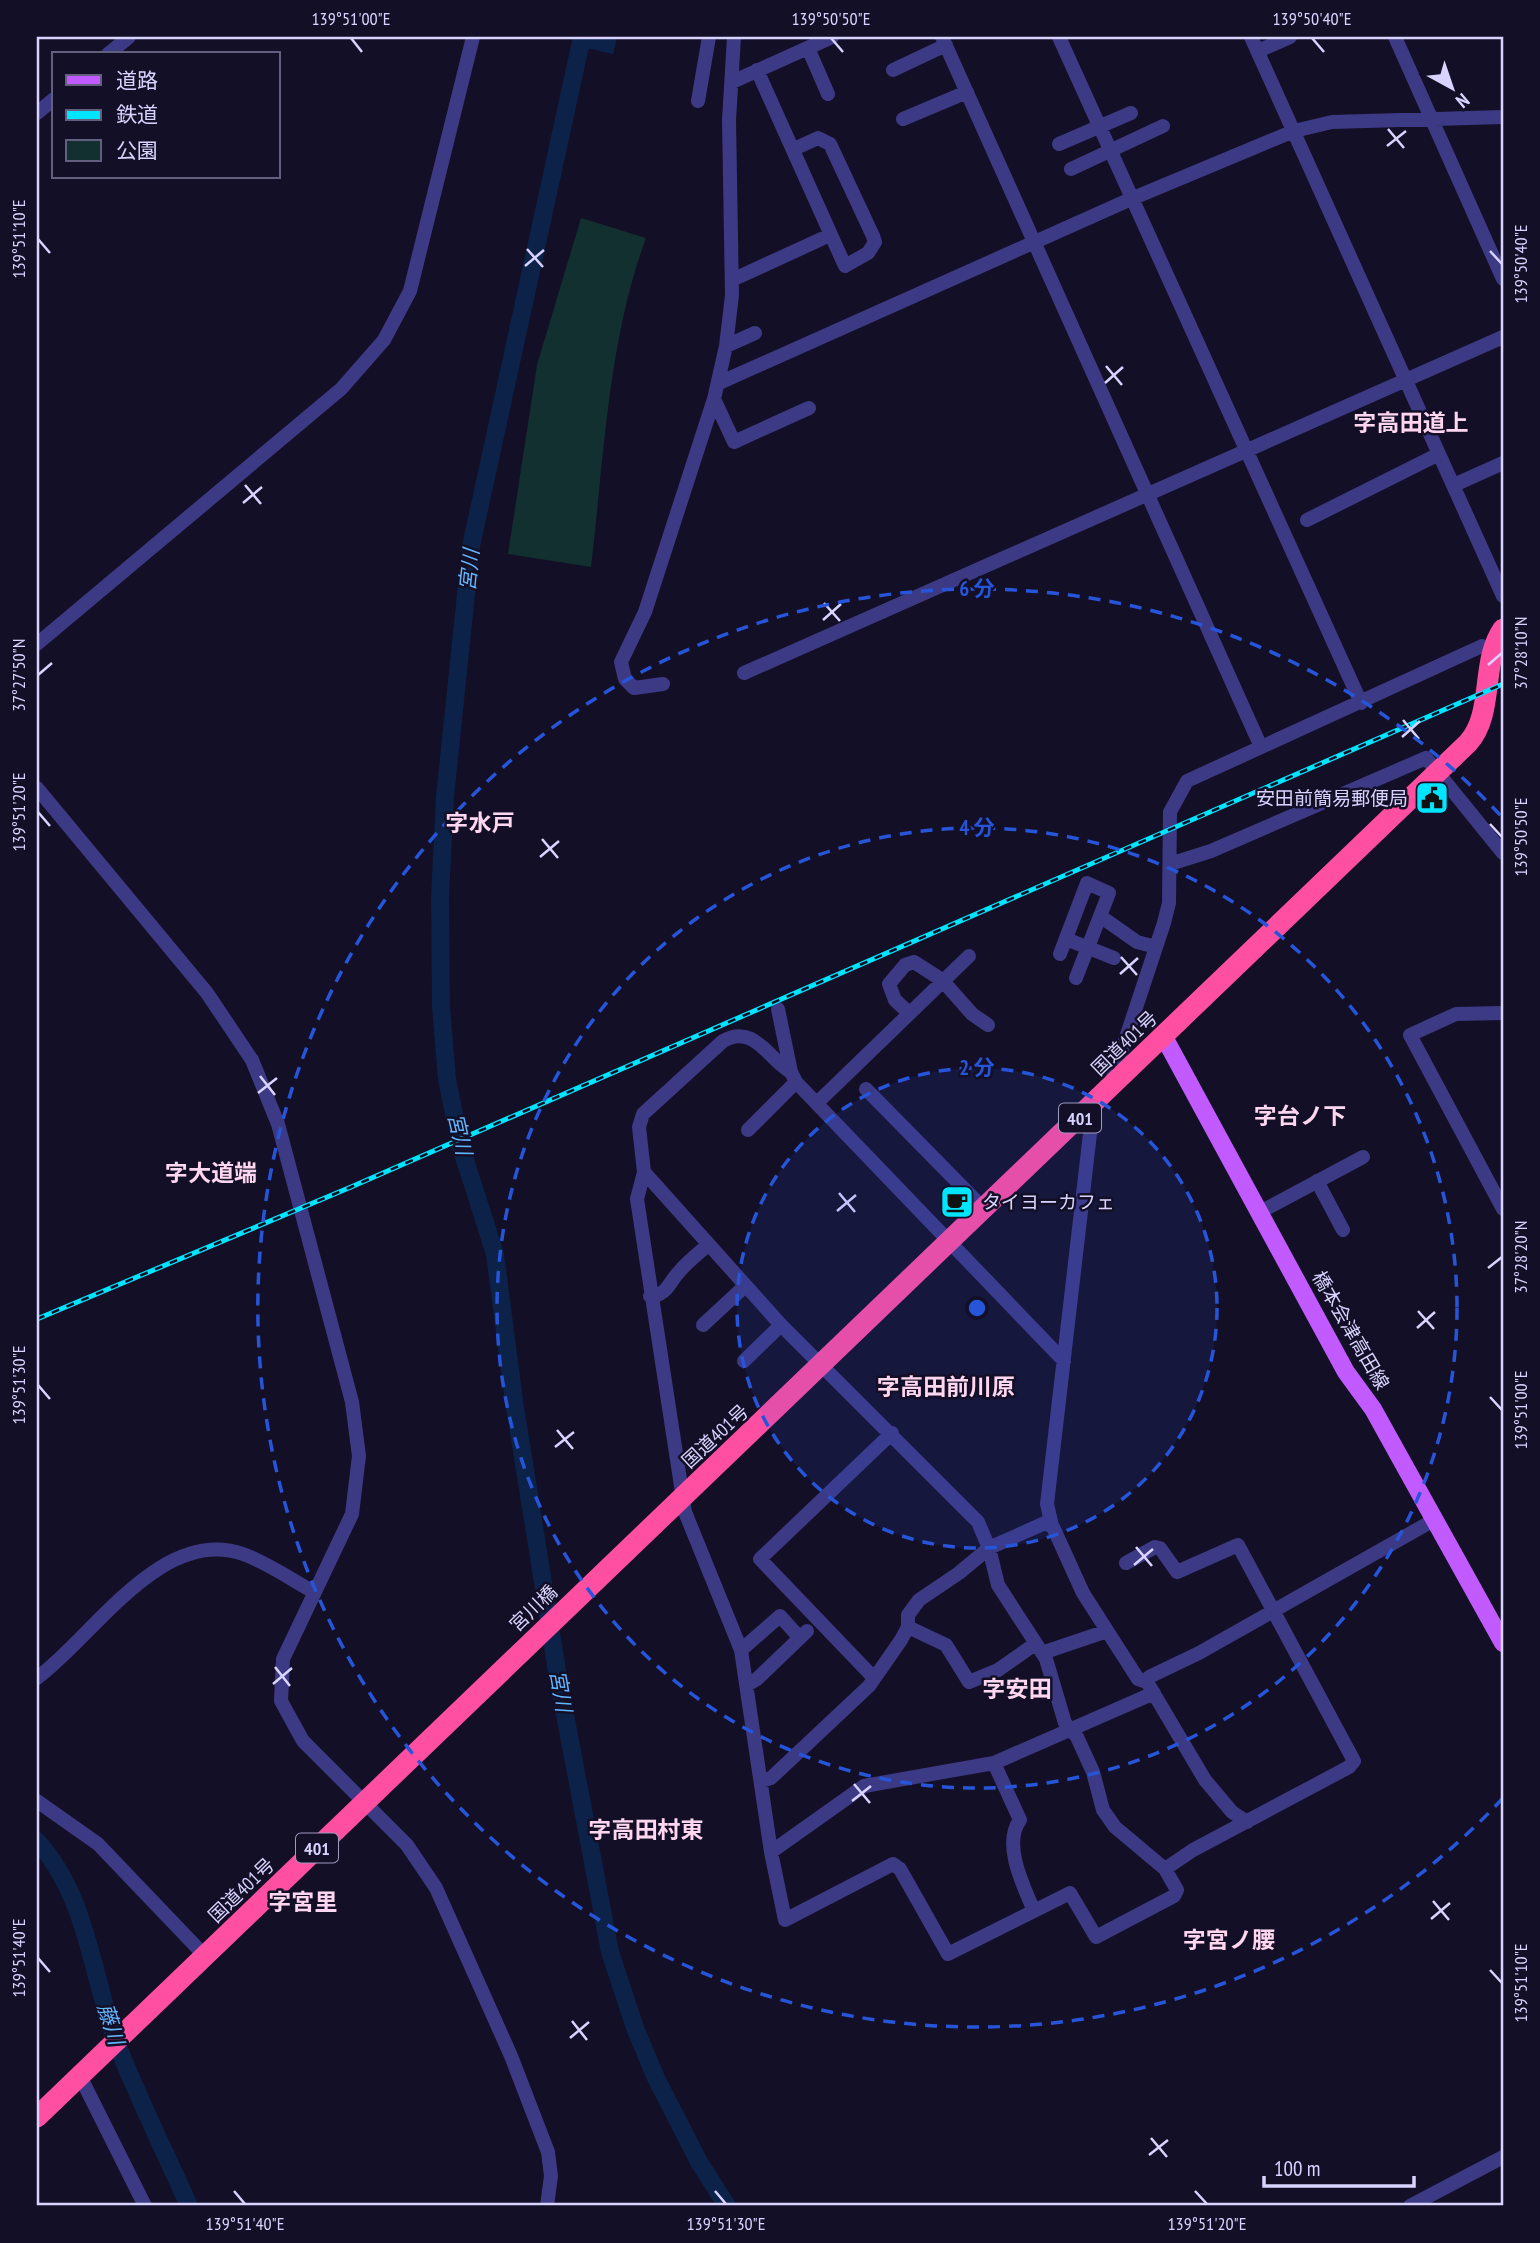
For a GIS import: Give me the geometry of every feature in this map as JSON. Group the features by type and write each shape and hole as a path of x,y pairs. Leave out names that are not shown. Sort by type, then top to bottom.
{"highway":[{"name":"国道401号","path":"601,1574 822,1366 1468,743 1479,726 1493,652 1503,629"},
{"name":"宮川橋","path":"496,1675 601,1574"},
{"name":"国道401号","path":"82,2075 496,1675"},
{"name":"401","path":"41,2106 82,2075"}],"main road":[{"name":"橋本会津高田線","path":"1164,1037 1346,1372 1373,1409 1503,1643"}],"street":[{"path":"110,52 129,37"},
{"path":"37,644 341,388 384,340 410,291 474,37"},
{"path":"698,102 709,37"},
{"path":"663,684 634,688 625,679 621,662 645,612 719,383 726,346 732,280 729,120 734,37"},
{"path":"732,82 832,37"},
{"path":"1059,37 1360,703"},
{"path":"1251,37 1503,596"},
{"path":"1258,51 1290,37"},
{"path":"1395,37 1503,279"},
{"path":"893,70 944,41 1261,747"},
{"path":"808,48 828,94"},
{"path":"757,70 845,266 868,253 875,242 830,144 818,138 793,149"},
{"path":"904,120 967,92"},
{"path":"37,113 52,101"},
{"path":"1059,145 1130,113"},
{"path":"719,383 1131,199 1293,131 1332,122 1503,117"},
{"path":"1071,169 1163,126"},
{"path":"732,280 830,235"},
{"path":"726,346 755,334"},
{"path":"744,673 1503,337"},
{"path":"714,399 734,442 809,408"},
{"path":"1307,520 1440,454"},
{"path":"1454,485 1503,463"},
{"path":"1111,1087 1113,1071 1169,903 1170,811 1186,780 1482,646"},
{"path":"1170,864 1211,851 1421,758 1429,759 1503,853"},
{"path":"37,788 208,993 252,1060 278,1124 352,1402 359,1456 352,1514 283,1659 279,1686 281,1701 303,1741 363,1804 407,1845 436,1888 511,2056 548,2152 551,2176 547,2206"},
{"path":"1060,954 1087,883 1109,893 1076,978"},
{"path":"1100,916 1137,942 1156,947"},
{"path":"1066,939 1114,958"},
{"path":"817,1104 908,1012 969,956"},
{"path":"908,1012 888,989 895,974 914,962 942,980 988,1025"},
{"path":"778,1009 794,1077"},
{"path":"1503,1013 1447,1016 1410,1035 1503,1209"},
{"path":"644,1172 781,1325 892,1433 978,1522 989,1548 998,1586 1039,1648 1070,1730 1085,1753 1103,1810 1115,1828 1165,1869 1177,1890 1174,1896 1096,1937 1070,1893 948,1954 900,1869 892,1864 785,1920 771,1852 741,1650 685,1512 637,1199 644,1172 639,1127 643,1114 723,1041 736,1036 752,1038 794,1077 948,1243 1064,1361"},
{"path":"748,1130 794,1077"},
{"path":"866,1089 984,1209"},
{"path":"1085,1112 1091,1125 1047,1504 1052,1526 1083,1593 1138,1679 1150,1688 1205,1780 1232,1812 1247,1822"},
{"path":"1260,1212 1363,1157"},
{"path":"1317,1181 1343,1230"},
{"path":"650,1296 657,1296 671,1286 677,1274 708,1245"},
{"path":"702,1325 745,1286"},
{"path":"744,1361 781,1325"},
{"path":"874,1678 760,1559 892,1433"},
{"path":"1150,1688 1149,1677 1273,1612 1434,1520"},
{"path":"761,1781 771,1778 874,1678 908,1627 908,1615 919,1600 959,1573 989,1548 1045,1523 1052,1526"},
{"path":"1126,1563 1154,1547 1160,1548 1177,1572 1238,1545 1354,1761 1349,1767 1165,1869"},
{"path":"37,1678 140,1582 172,1560 189,1554 206,1550 243,1554 314,1592"},
{"path":"741,1650 780,1616 803,1635 747,1685"},
{"path":"908,1627 946,1645 969,1682 1039,1648 1107,1631"},
{"path":"771,1852 864,1786 994,1763 1070,1730 1150,1688"},
{"path":"994,1763 1020,1819 1014,1832 1018,1869 1034,1911"},
{"path":"37,1801 98,1844 205,1956"},
{"path":"82,2075 145,2206"},
{"path":"1410,2206 1503,2157"}],"green space":[{"path":"581,218 646,238 633,277 615,359 591,567 508,554 537,365"}],"water":[{"path":"576,37 617,37 613,54 573,45"}],"waterway":[{"name":"宮川","path":"582,37 471,546 445,797 440,897 441,1007 447,1079 460,1144 495,1254 514,1401 559,1683 610,1952 635,2028 656,2078 699,2162 727,2206"},
{"name":"藤川","path":"37,1841 68,1888 79,1914 119,2049 189,2206"},
{"name":"藤川","path":"37,1851 44,1849"}],"railway":[{"path":"37,1319 351,1187 1503,684"}],"place":[{"name":"安田前簡易郵便局","path":"1432,798"},
{"name":"タイヨーカフェ","path":"957,1202"}],"district":[{"name":"字高田道上","path":"1411,422"},
{"name":"字水戸","path":"480,822"},
{"name":"字台ノ下","path":"1300,1115"},
{"name":"字大道端","path":"211,1172"},
{"name":"字高田前川原","path":"946,1386"},
{"name":"字安田","path":"1017,1688"},
{"name":"字高田村東","path":"646,1829"},
{"name":"字宮里","path":"303,1901"},
{"name":"字宮ノ腰","path":"1229,1939"}]}
